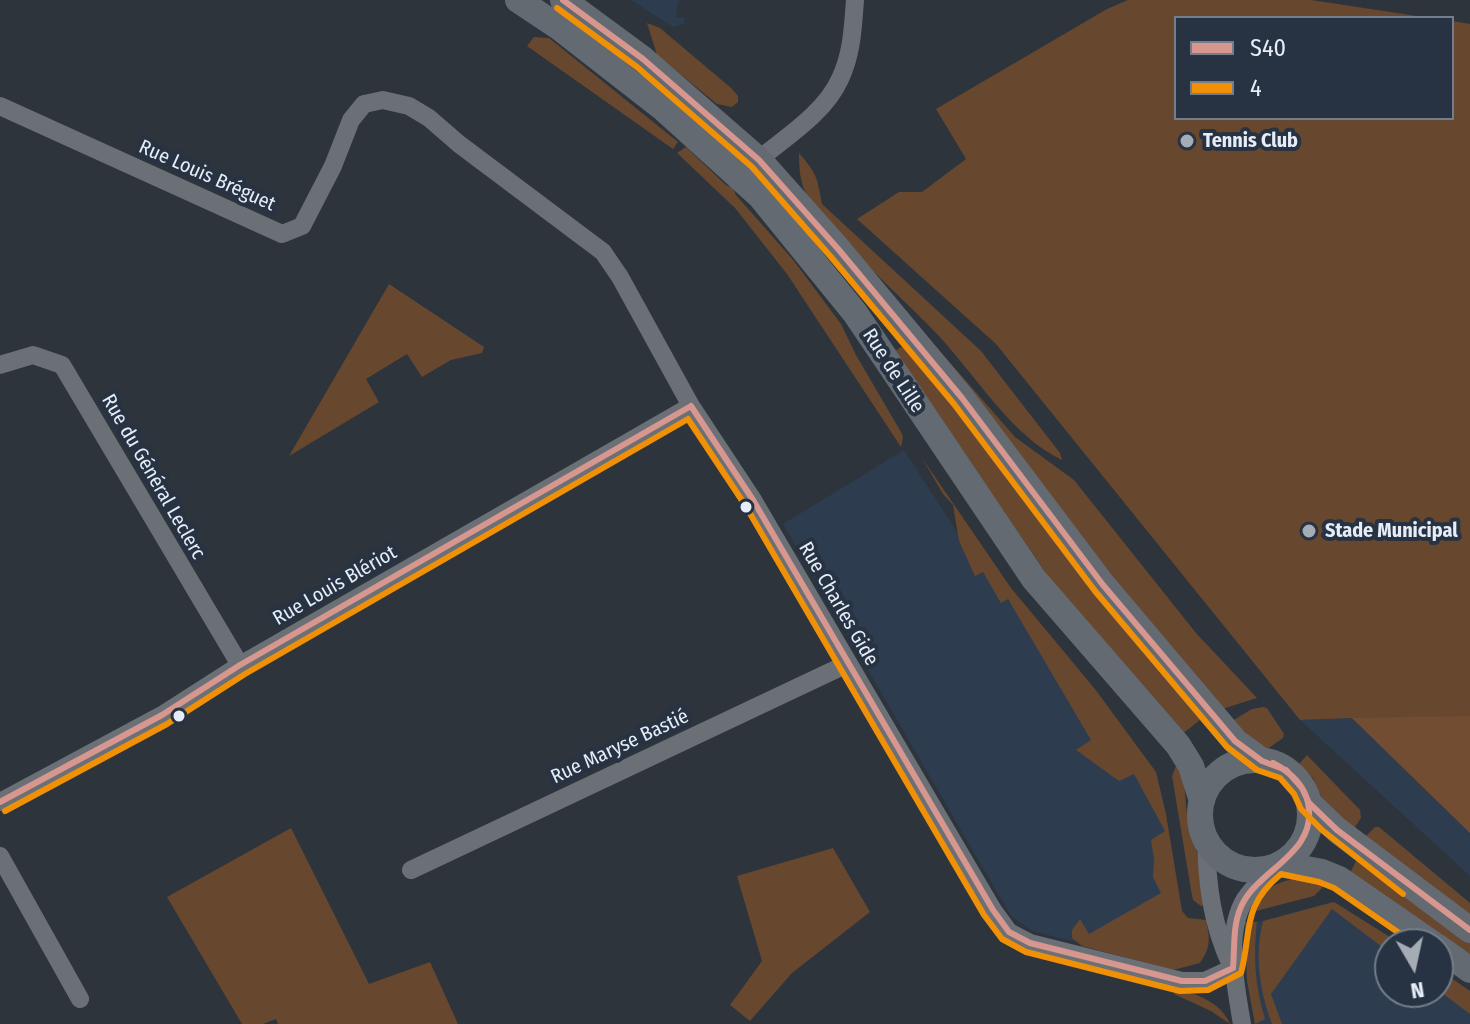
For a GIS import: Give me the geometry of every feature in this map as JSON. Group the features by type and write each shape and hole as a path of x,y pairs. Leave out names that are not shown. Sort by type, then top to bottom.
{"main road":[{"name":"Rue de Lille","path":"518,0 560,28 664,109 750,168 794,235 855,313 1034,579 1178,745 1191,766 1202,801"},
{"name":"Rue de Lille","path":"563,0 652,67 750,168 839,250 962,398 1103,585 1235,741 1262,761"},
{"path":"1309,803 1305,838 1291,857 1277,865 1253,870 1234,866 1214,851 1206,840 1200,819 1202,801 1221,772 1237,763 1262,761 1275,764 1295,778 1309,803 1337,830 1470,930"},
{"path":"1277,865 1322,872 1339,879 1410,928"}],"street":[{"path":"750,168 833,92 846,64 855,0"},
{"name":"Rue Louis Bréguet","path":"0,106 282,234 302,226 333,166 351,120 364,104 383,100 409,106 429,118 459,144"},
{"name":"Rue Charles Gide","path":"459,144 603,252 691,406 753,500 847,664 1009,932 1030,943 1182,981 1205,981 1233,968"},
{"name":"Rue du Général Leclerc","path":"0,365 33,355 62,365 240,665"},
{"name":"Rue Louis Blériot","path":"0,802 162,715 240,665 691,406"},
{"name":"Rue Maryse Bastié","path":"411,870 847,664"},
{"path":"1206,840 1211,905 1221,943 1233,968 1242,1024"},
{"path":"0,856 80,999"},
{"path":"1233,968 1241,908 1249,894 1277,865"}],"shaded area":[{"path":"631,0 687,0 678,1 676,17 685,18 684,24 673,27"},
{"name":"Stade Municipal","path":"1128,0 1311,0 1417,16 1174,16 1174,120 1454,120 1454,21 1470,24 1470,833 1352,718 1300,720 996,344 857,219 899,192 922,192 966,159 936,109 1107,9"},
{"path":"647,23 660,28 731,88 738,96 738,102 732,107 717,104 657,55"},
{"path":"534,37 549,38 678,142 673,149 527,46"},
{"path":"686,147 733,188 841,324 901,432 901,447 787,274 735,208 677,153"},
{"path":"799,153 815,176 822,204 981,351 1060,453 1062,460 1026,436 1010,420 937,334 824,218 804,189"},
{"path":"389,284 484,347 482,353 451,360 422,377 407,354 366,379 379,402 289,456"},
{"path":"911,318 1015,437 1074,480 1196,633 1257,698 1219,710 1167,650"},
{"path":"907,343 1205,716 1181,735 1090,638 895,351"},
{"path":"904,450 983,572 1153,779 1166,831 1176,967 1032,931 1011,916 783,524"},
{"path":"922,458 1011,588 1095,689 1156,772 1182,911 1188,918 1206,920 1209,943 1200,963 1173,970 1082,946 1072,938 1072,930 1080,919 1089,934 1161,893 1153,877 1151,840 1165,831 1134,774 1119,781 1076,750 1091,740 1008,599 1001,603 983,572 975,576 959,541 953,505"},
{"path":"1267,708 1284,734 1266,750 1232,721 1252,709"},
{"path":"1470,716 1470,833 1352,718"},
{"path":"1352,718 1470,833 1470,876 1300,720"},
{"path":"1307,755 1360,810 1361,818 1353,830 1321,797 1313,778 1299,764"},
{"path":"1178,761 1184,781 1187,816 1196,846 1204,905 1201,906 1193,900 1172,776"},
{"path":"1379,827 1470,903 1470,921 1363,839"},
{"path":"291,828 369,984 430,962 458,1024 278,1024 276,1019 263,1024 242,1024 167,897"},
{"path":"833,848 870,912 792,973 750,1021 730,1005 762,961 737,876"},
{"path":"1359,855 1470,937 1470,961 1454,950 1454,928 1424,928 1349,875"},
{"path":"1295,879 1323,884 1323,887 1314,896 1252,912 1268,890 1281,882"},
{"path":"1331,902 1338,904 1376,928 1374,1008 1454,1008 1454,980 1470,991 1470,1024 1255,1024 1247,981 1245,922 1263,921"},
{"path":"1334,902 1375,928 1374,941 1332,909 1271,994 1282,1024 1272,1024 1260,973 1259,947 1263,921"},
{"path":"1245,922 1257,922 1256,971 1265,1019 1255,1024 1247,981"},
{"path":"1454,980 1470,991 1470,1014 1454,1002"},
{"path":"1177,989 1215,1005 1230,1024 1211,1011 1174,994"}],"transit line":[{"name":"S40","path":"563,0 643,59 759,160 839,250 962,398 1103,585 1235,741 1262,761 1286,770 1302,788 1309,803 1337,830 1470,930"},
{"name":"4","path":"557,8 637,67 752,167 954,404 1095,591 1227,747 1257,770 1280,778 1294,794 1301,809 1322,830 1403,894"},
{"name":"S40","path":"691,406 753,500 993,910 1009,932 1030,943 1182,981 1205,981 1233,968"},
{"name":"S40","path":"0,802 162,715 240,665 691,406"},
{"name":"4","path":"5,811 167,724 245,674 688,419 745,505 984,915 1002,939 1026,952 1180,991 1208,990 1241,973 1254,909 1259,897 1281,874 1334,888 1392,928"},
{"name":"S40","path":"1233,968 1236,925 1244,901 1297,846 1309,820 1308,803 1300,784 1273,763"}],"place":[{"name":"Tennis Club","path":"1187,141"},
{"name":"Stade Municipal","path":"1309,531"}]}
